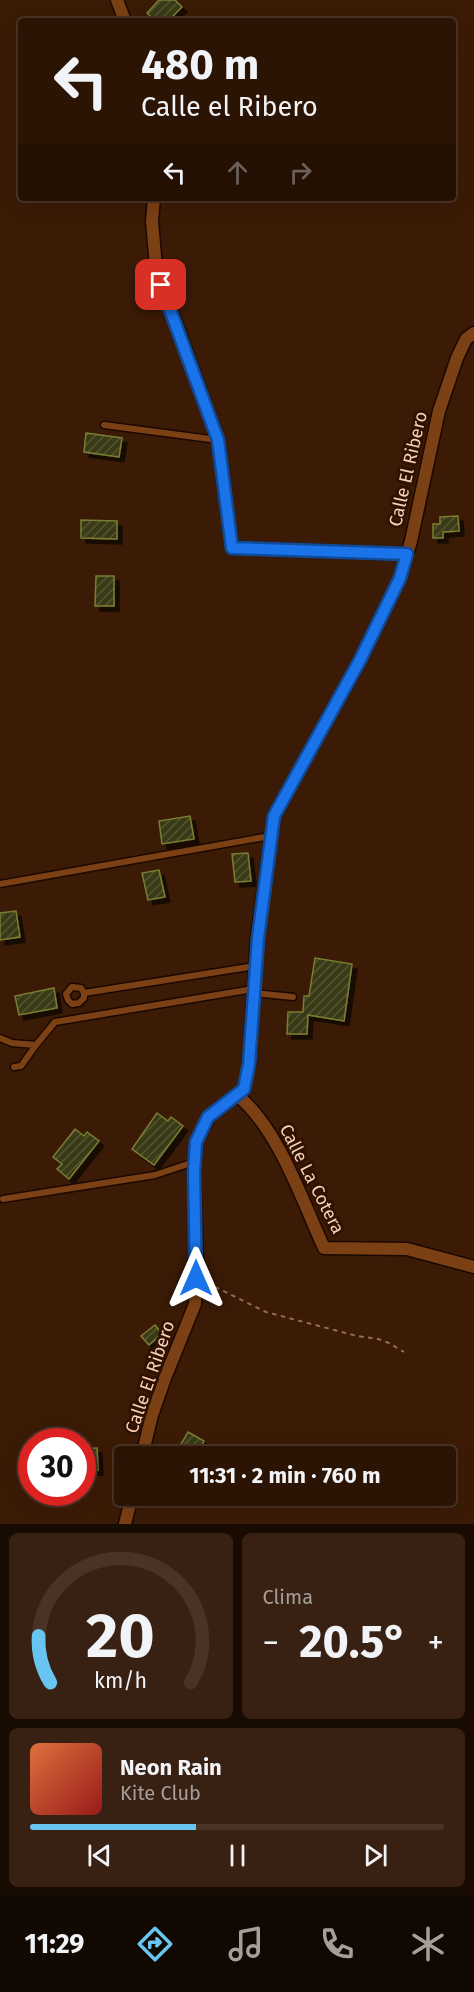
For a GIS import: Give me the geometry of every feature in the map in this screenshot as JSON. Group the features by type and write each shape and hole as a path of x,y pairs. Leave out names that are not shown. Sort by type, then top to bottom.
{"street":[{"path":"117,0 125,18"},
{"name":"Calle El Ribero","path":"154,201 152,221 156,267 218,440 232,548 407,554"},
{"name":"Calle El Ribero","path":"144,1446 165,1378 195,1304 196,1142 208,1117 244,1089 249,1064 256,966 274,816 360,660 400,578 439,411 457,358 466,339 474,333"},
{"name":"Calle La Cotera","path":"237,1095 251,1107 273,1137 324,1248 407,1249 474,1267"},
{"path":"125,1524 130,1506"}],"lane":[{"path":"104,425 218,440"},
{"path":"0,884 271,836"},
{"path":"84,993 256,966"},
{"path":"14,1067 21,1066 56,1022 254,991 293,997"},
{"path":"0,1038 23,1045 36,1045"},
{"path":"3,1199 155,1175 195,1162"}],"path":[{"path":"196,1278 266,1312 389,1342 404,1352"}],"building":[{"path":"159,0 175,0 182,7 171,18 152,18 147,13"},
{"path":"86,433 122,438 119,457 84,452"},
{"path":"458,516 459,531 443,532 443,538 433,538 433,524 440,524 440,517"},
{"path":"81,520 117,521 117,539 81,538"},
{"path":"96,576 114,576 114,606 95,606"},
{"path":"190,816 194,839 162,844 159,821"},
{"path":"248,853 251,881 235,882 232,854"},
{"path":"159,870 165,897 148,900 142,873"},
{"path":"16,911 20,937 0,940 0,913"},
{"path":"315,958 352,964 344,1021 308,1015 307,1034 287,1034 288,1012 303,1012 304,996 309,996"},
{"path":"54,988 57,1008 19,1015 15,996"},
{"path":"157,1113 168,1121 171,1117 183,1126 154,1165 132,1149"},
{"path":"75,1129 84,1136 87,1132 99,1141 69,1179 57,1169 62,1164 53,1157"},
{"path":"155,1325 162,1334 149,1345 141,1336"},
{"path":"188,1432 204,1441 201,1446 180,1446"},
{"path":"96,1448 98,1470 96,1470"}],"route":[{"path":"161,285 218,440 232,548 407,554 400,578 360,660 274,816 258,938 249,1064 244,1089 208,1117 196,1142 194,1172 196,1278"}]}
